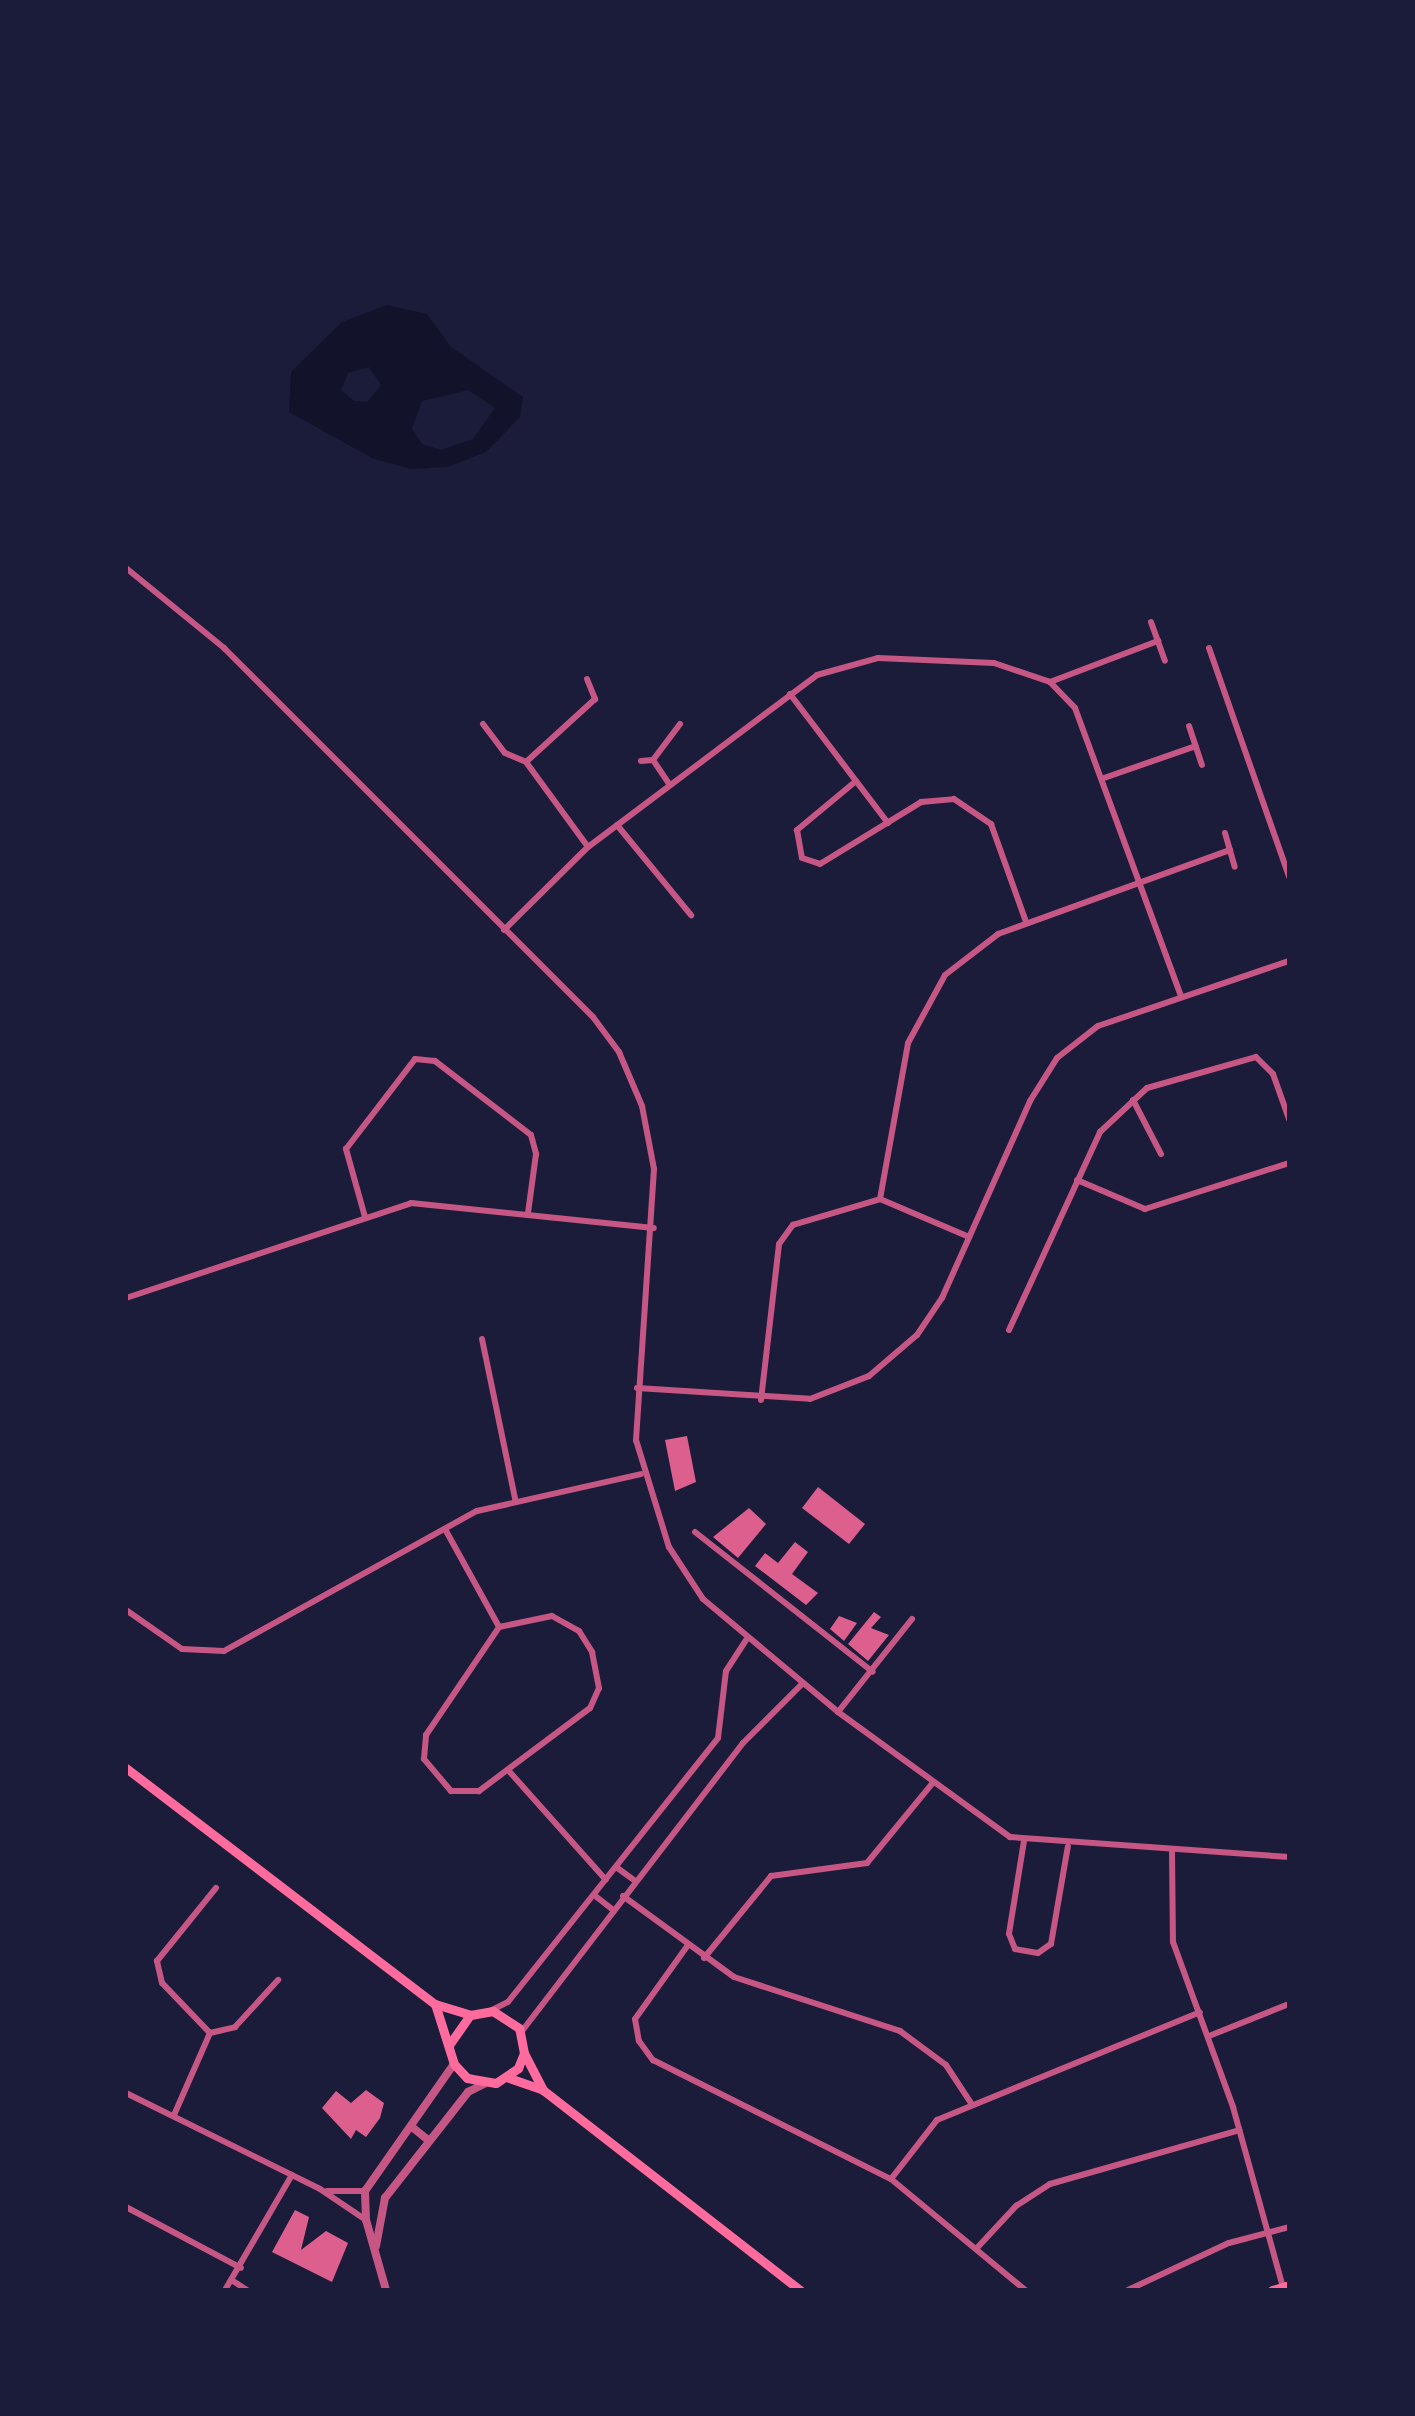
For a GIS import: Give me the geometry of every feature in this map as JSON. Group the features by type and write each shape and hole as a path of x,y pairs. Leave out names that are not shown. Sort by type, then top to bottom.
{"main road":[{"path":"126,1768 435,2004 470,2015 488,2011 512,2020 522,2036 524,2053 543,2090"},
{"path":"435,2004 454,2064 484,2084 509,2078 543,2090 800,2290"},
{"path":"450,2044 470,2015"},
{"path":"509,2078 524,2053"}],"street":[{"path":"126,568 224,648 504,930 619,1052 650,1134 654,1228 637,1388 641,1474 683,1572 746,1640 932,1784 1024,1841 1289,1857"},
{"path":"1151,622 1165,661"},
{"path":"1050,682 1158,641"},
{"path":"1209,648 1289,877"},
{"path":"504,930 588,847 790,694 836,666 878,658 994,663 1050,682 1075,708 1104,778 1181,996"},
{"path":"526,762 595,699 587,679"},
{"path":"790,694 888,823"},
{"path":"483,724 505,753 526,762 588,847"},
{"path":"641,761 653,760 680,724"},
{"path":"1189,726 1202,765"},
{"path":"1104,778 1196,746"},
{"path":"653,760 670,785"},
{"path":"856,781 802,822 796,850 820,864 888,823 941,797 983,814 1026,922"},
{"path":"617,825 691,915"},
{"path":"1225,833 1235,867"},
{"path":"880,1199 899,1078 919,1015 956,965 1026,922 1230,850"},
{"path":"637,1388 761,1400 810,1399 888,1361 930,1316 1057,1058 1098,1026 1289,961"},
{"path":"1009,1330 1105,1124 1147,1088 1246,1055 1266,1062 1289,1119"},
{"path":"365,1217 346,1149 415,1059 435,1061 531,1135 536,1154 528,1213"},
{"path":"1133,1100 1161,1154"},
{"path":"1077,1180 1145,1209 1289,1163"},
{"path":"761,1400 783,1236 799,1223 880,1199 969,1237"},
{"path":"126,1298 411,1203 654,1228"},
{"path":"482,1339 515,1499"},
{"path":"126,1610 182,1649 224,1651 445,1529 515,1499 641,1474"},
{"path":"445,1529 499,1627"},
{"path":"695,1532 873,1672"},
{"path":"838,1712 873,1672 912,1619"},
{"path":"564,1620 579,1631 599,1675 590,1708 508,1770 464,1793 442,1784 424,1759 426,1735 499,1627 564,1620"},
{"path":"488,2011 508,2002 718,1738 726,1671 746,1640"},
{"path":"522,2036 525,2021 743,1743 803,1683"},
{"path":"508,1770 606,1880"},
{"path":"704,1958 771,1876 867,1863 932,1784"},
{"path":"1024,1841 1009,1934 1015,1949 1038,1953 1051,1944 1068,1846"},
{"path":"1172,1851 1171,1927 1239,2130 1281,2287"},
{"path":"616,1867 635,1881"},
{"path":"210,2033 162,1983 157,1961 216,1888"},
{"path":"594,1895 612,1909"},
{"path":"623,1896 704,1958 748,1982 900,2031 946,2065 971,2103"},
{"path":"688,1945 639,2009 643,2049 891,2179 1025,2290"},
{"path":"210,2033 235,2027 278,1980"},
{"path":"1209,2036 1289,2004"},
{"path":"891,2179 928,2128 971,2103 1200,2012"},
{"path":"174,2115 210,2033"},
{"path":"383,2289 366,2220 365,2191 454,2064"},
{"path":"376,2251 385,2198 468,2092 484,2084"},
{"path":"126,2093 320,2189 366,2220"},
{"path":"412,2127 429,2141"},
{"path":"976,2249 1016,2206 1050,2184 1239,2130"},
{"path":"225,2290 241,2268 292,2175"},
{"path":"320,2189 365,2191"},
{"path":"126,2207 241,2268"},
{"path":"1128,2290 1266,2233 1289,2227"},
{"path":"233,2281 247,2290"}],"shaded area":[{"path":"387,305 427,314 451,347 523,397 520,417 486,452 448,467 411,469 372,458 289,412 291,372 342,322","holes":["369,367 381,385 367,402 354,401 341,390 348,373","468,390 495,408 473,439 441,450 422,444 412,429 422,401"]}],"building":[{"path":"687,1436 696,1482 675,1491 665,1440"},
{"path":"818,1487 865,1524 849,1544 802,1508"},
{"path":"749,1508 766,1524 738,1558 713,1537"},
{"path":"795,1542 808,1552 792,1574 818,1593 806,1605 755,1566 765,1553 778,1563"},
{"path":"874,1612 881,1617 871,1628 889,1635 868,1661 848,1644"},
{"path":"839,1616 857,1623 844,1641 830,1629"},
{"path":"366,2090 384,2103 380,2118 366,2137 356,2130 351,2139 322,2108 336,2091 351,2103"},
{"path":"295,2210 309,2217 301,2250 326,2231 348,2243 332,2282 272,2252"}]}
